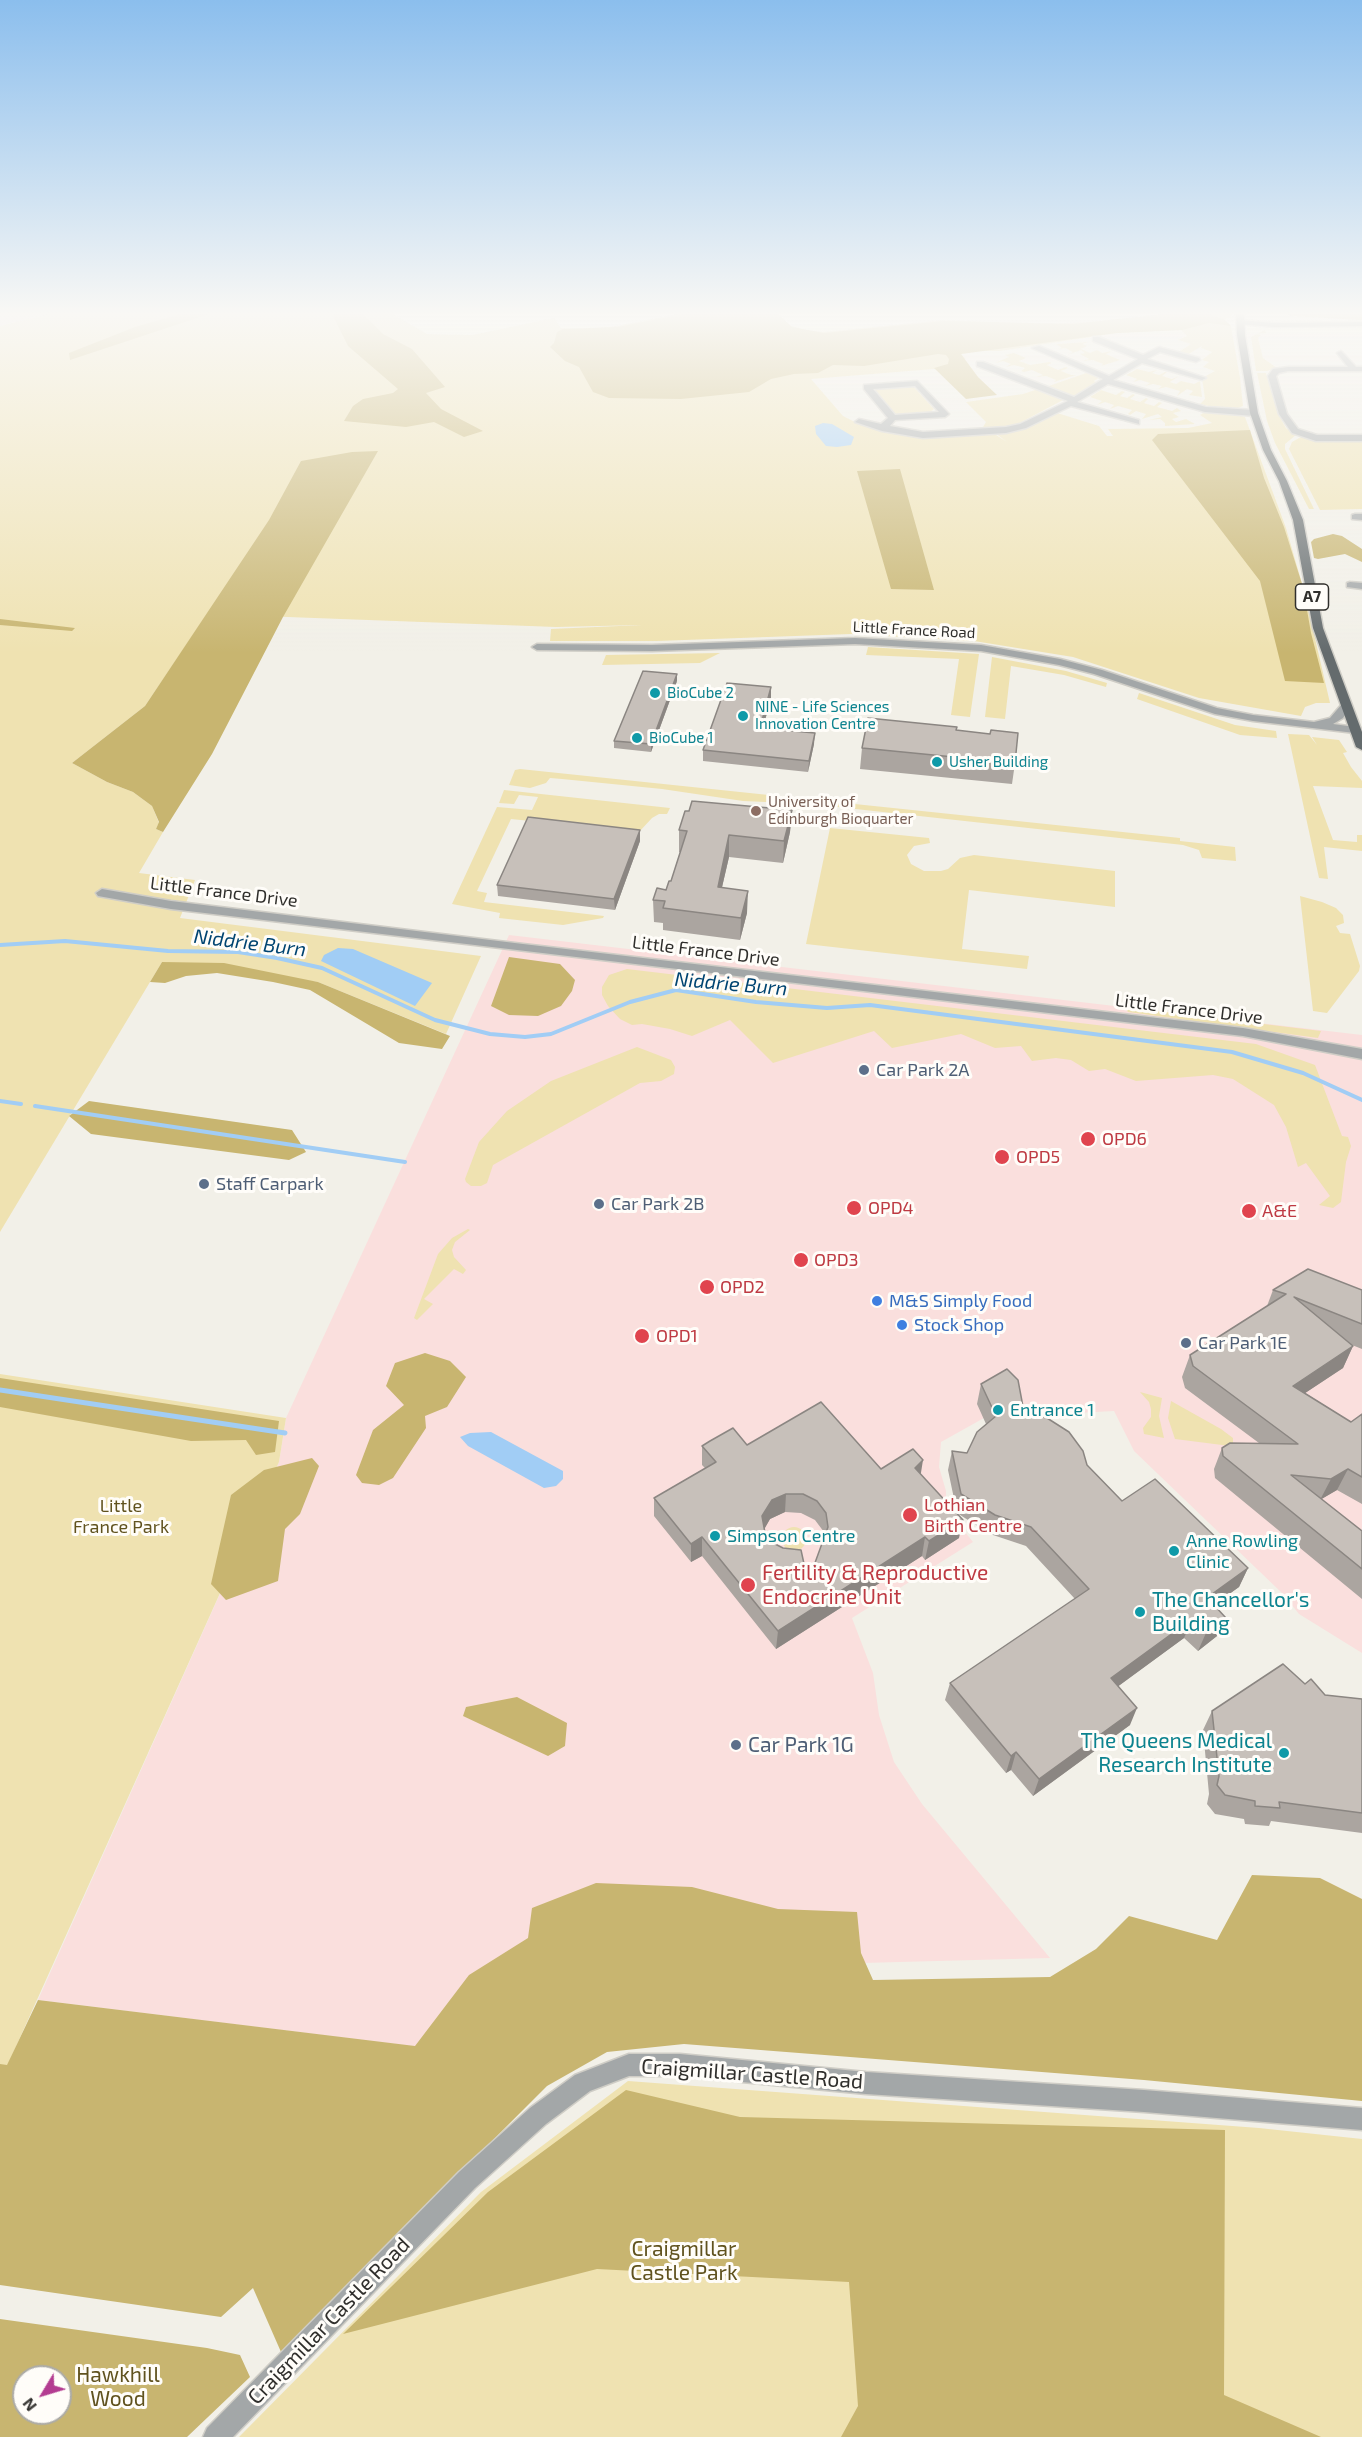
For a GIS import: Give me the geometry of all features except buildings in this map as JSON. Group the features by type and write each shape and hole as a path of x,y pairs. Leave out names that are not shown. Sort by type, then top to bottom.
{"main road":[{"name":"A7","path":"1258,426 1298,520 1318,628 1362,747"}],"street":[{"path":"873,426 923,435 1006,430 1024,426"},
{"path":"1290,426 1303,435 1316,438 1362,438"},
{"path":"1350,585 1362,586"},
{"name":"Little France Road","path":"537,647 652,648 855,641 981,648 1060,662 1098,672 1215,711 1280,722 1355,730"},
{"name":"Little France Road","path":"1280,722 1332,721 1346,706"},
{"name":"Little France Drive","path":"102,893 171,905 511,947 1243,1032 1362,1054"},
{"name":"Little France Drive","path":"1305,1044 1362,1065"},
{"name":"Craigmillar Castle Road","path":"216,2437 467,2180 538,2116 583,2083 629,2066 680,2065 866,2083 1144,2101 1362,2119"}],"shaded area":[{"path":"509,935 1362,1035 1362,1653 1299,1614 1282,1593 1134,1451 1114,1411 984,1418 941,1442 939,1467 946,1491 946,1508 973,1542 852,1618 873,1673 879,1715 894,1762 922,1804 1050,1958 674,1968 476,2054 38,2000 279,1462 286,1418"}],"green space":[{"path":"0,426 866,426 899,434 993,433 1007,442 995,433 1023,429 1029,426 1098,426 1107,436 1113,436 1108,429 1248,426 1286,528 1303,587 1330,703 1316,703 1305,707 1301,716 1199,698 1073,657 974,641 851,634 657,641 550,641 551,629 642,625 556,627 207,614 145,706 72,763 107,782 133,792 152,806 159,823 156,829 163,832 139,873 195,880 180,918 481,956 446,1034 318,982 162,962 0,1232"},
{"path":"441,426 473,426 483,431 464,437"},
{"path":"984,426 1014,426 991,430"},
{"path":"1269,426 1285,426 1296,435 1285,444 1285,449 1314,509 1309,509 1275,443"},
{"path":"1250,430 1264,478 1284,527 1303,587 1311,633 1324,683 1285,681 1260,581 1152,440 1158,434"},
{"path":"1301,437 1362,440 1362,509 1320,510 1289,449 1292,442"},
{"path":"378,451 283,617 212,754 163,832 156,829 159,822 152,806 133,792 107,782 72,763 145,706 269,520 301,461 352,452"},
{"path":"900,469 934,590 891,589 857,471"},
{"path":"1333,534 1342,536 1362,549 1362,562 1345,554 1314,558 1311,542"},
{"path":"0,619 75,628 72,631 0,625"},
{"path":"868,647 979,654 970,717 951,715 959,659 866,655"},
{"path":"720,653 700,663 602,665 606,655"},
{"path":"992,657 1066,671 1107,683 1106,687 1064,675 1011,666 1005,719 985,717"},
{"path":"1139,693 1235,725 1276,731 1277,738 1240,735 1137,699"},
{"path":"1288,734 1309,735 1317,745 1312,737 1339,740 1347,752 1343,753 1362,781 1362,788 1313,786 1333,840 1357,842 1357,835 1362,835 1362,851 1324,847 1328,879 1319,878"},
{"path":"515,770 1180,838 1180,841 1235,847 1236,861 1202,858 1199,850 1183,845 810,804 743,801 662,789 550,778 546,783 530,788 509,785"},
{"path":"504,790 670,808 667,814 659,814 652,818 639,832 511,819 477,891 487,893 484,902 604,916 563,925 499,918 500,913 452,904 497,807 532,810 538,797 519,795 514,804 499,803"},
{"path":"830,828 929,838 930,843 914,846 907,855 911,864 924,871 948,869 960,858 974,855 1115,871 1115,907 969,890 962,949 1029,956 1027,969 806,944"},
{"path":"1300,896 1336,908 1343,915 1344,923 1336,926 1340,933 1350,934 1360,966 1359,971 1327,1013 1313,1011"},
{"path":"509,957 560,964 575,980 572,991 561,1006 538,1016 509,1015 491,1006"},
{"path":"162,962 224,963 318,982 450,1036 442,1049 399,1043 310,990 273,982 217,973 186,976 165,983 150,982"},
{"path":"627,969 1256,1044 1315,1065 1342,1136 1348,1137 1351,1146 1346,1162 1341,1202 1333,1208 1319,1205 1330,1196 1306,1163 1298,1167 1286,1127 1274,1105 1233,1079 1213,1075 1136,1081 1105,1069 1089,1071 1071,1060 1056,1058 1032,1061 1021,1046 995,1048 961,1034 892,1048 874,1031 773,1063 730,1020 692,1036 670,1029 642,1024 632,1025 620,1019 608,1006 602,995 602,987 609,975"},
{"path":"1124,1007 1321,1031 1318,1038 1128,1012"},
{"path":"637,1047 671,1060 675,1067 674,1074 661,1081 640,1083 493,1165 487,1183 481,1186 471,1186 466,1182 465,1179 479,1142 507,1111 551,1081"},
{"path":"89,1101 292,1130 306,1152 289,1160 91,1134 69,1116"},
{"path":"470,1230 455,1242 452,1250 454,1257 466,1270 463,1274 454,1269 424,1299 433,1304 417,1320 414,1318 438,1254 452,1238"},
{"path":"425,1353 450,1361 466,1377 447,1407 425,1416 426,1428 393,1478 379,1485 362,1483 356,1475 373,1430 404,1405 386,1386 395,1363"},
{"name":"Little France Park","path":"0,1374 286,1418 279,1462 0,2082"},
{"path":"0,1378 279,1421 275,1452 256,1455 246,1440 191,1441 0,1407"},
{"path":"1140,1392 1162,1398 1159,1416 1164,1438 1144,1434 1143,1428 1151,1417 1151,1409 1149,1402"},
{"path":"1171,1401 1221,1429 1233,1438 1233,1444 1230,1446 1175,1439 1168,1418"},
{"path":"312,1458 319,1466 300,1514 285,1529 278,1581 226,1600 211,1584 231,1495 264,1470"},
{"path":"794,1527 803,1530 806,1539 803,1548 794,1551 785,1548 782,1539 785,1530"},
{"path":"517,1697 567,1723 565,1746 548,1756 463,1716 466,1707"},
{"path":"1252,1875 1320,1878 1362,1899 1362,2101 1144,2080 684,2044 607,2052 547,2086 281,2352 253,2288 221,2317 0,2285 0,2064 7,2065 38,2000 415,2046 469,1975 528,1938 532,1908 596,1883 692,1887 778,1909 857,1912 861,1953 873,1980 1050,1977 1096,1949 1129,1916 1217,1940"},
{"name":"Craigmillar Castle Park","path":"628,2081 1259,2128 1362,2139 1362,2437 239,2437 481,2192"},
{"path":"626,2090 740,2117 1225,2130 1224,2395 1321,2437 841,2437 858,2406 849,2282 597,2269 343,2334 488,2192"},
{"name":"Hawkhill Wood","path":"0,2319 207,2348 240,2355 250,2377 187,2437 0,2437"}],"water":[{"path":"815,426 835,426 854,437 851,445 826,446 816,434"},
{"path":"338,948 353,949 432,983 415,1006 321,961 324,955"},
{"path":"491,1432 563,1471 563,1479 556,1486 544,1488 468,1446 460,1437 470,1433"}],"waterway":[{"name":"Niddrie Burn","path":"0,945 65,941 168,951 238,952 277,958 322,968 435,1020 490,1034 525,1037 551,1034 630,1002 676,990 756,1002 827,1008 870,1005 1232,1052 1303,1073 1362,1100"},
{"path":"0,1101 21,1104"},
{"path":"35,1106 405,1162"},
{"path":"0,1390 285,1433"}],"place":[{"name":"BioCube 2","path":"655,693"},
{"name":"NINE - Life Sciences Innovation Centre","path":"743,716"},
{"name":"BioCube 1","path":"637,738"},
{"name":"Usher Building","path":"937,762"},
{"name":"University of Edinburgh Bioquarter","path":"756,811"},
{"name":"Car Park 2A","path":"864,1070"},
{"name":"OPD6","path":"1088,1139"},
{"name":"OPD5","path":"1002,1157"},
{"name":"Staff Carpark","path":"204,1184"},
{"name":"Car Park 2B","path":"599,1204"},
{"name":"OPD4","path":"854,1208"},
{"name":"A&E","path":"1249,1211"},
{"name":"OPD3","path":"801,1260"},
{"name":"OPD2","path":"707,1287"},
{"name":"M&S Simply Food","path":"877,1301"},
{"name":"Stock Shop","path":"902,1325"},
{"name":"OPD1","path":"642,1336"},
{"name":"Car Park 1E","path":"1186,1343"},
{"name":"Entrance 1","path":"998,1410"},
{"name":"Lothian Birth Centre","path":"910,1515"},
{"name":"Simpson Centre","path":"715,1536"},
{"name":"Anne Rowling Clinic","path":"1174,1551"},
{"name":"Fertility & Reproductive Endocrine Unit","path":"748,1585"},
{"name":"The Chancellor's Building","path":"1140,1612"},
{"name":"Car Park 1G","path":"736,1745"},
{"name":"The Queens Medical Research Institute","path":"1284,1753"}]}
